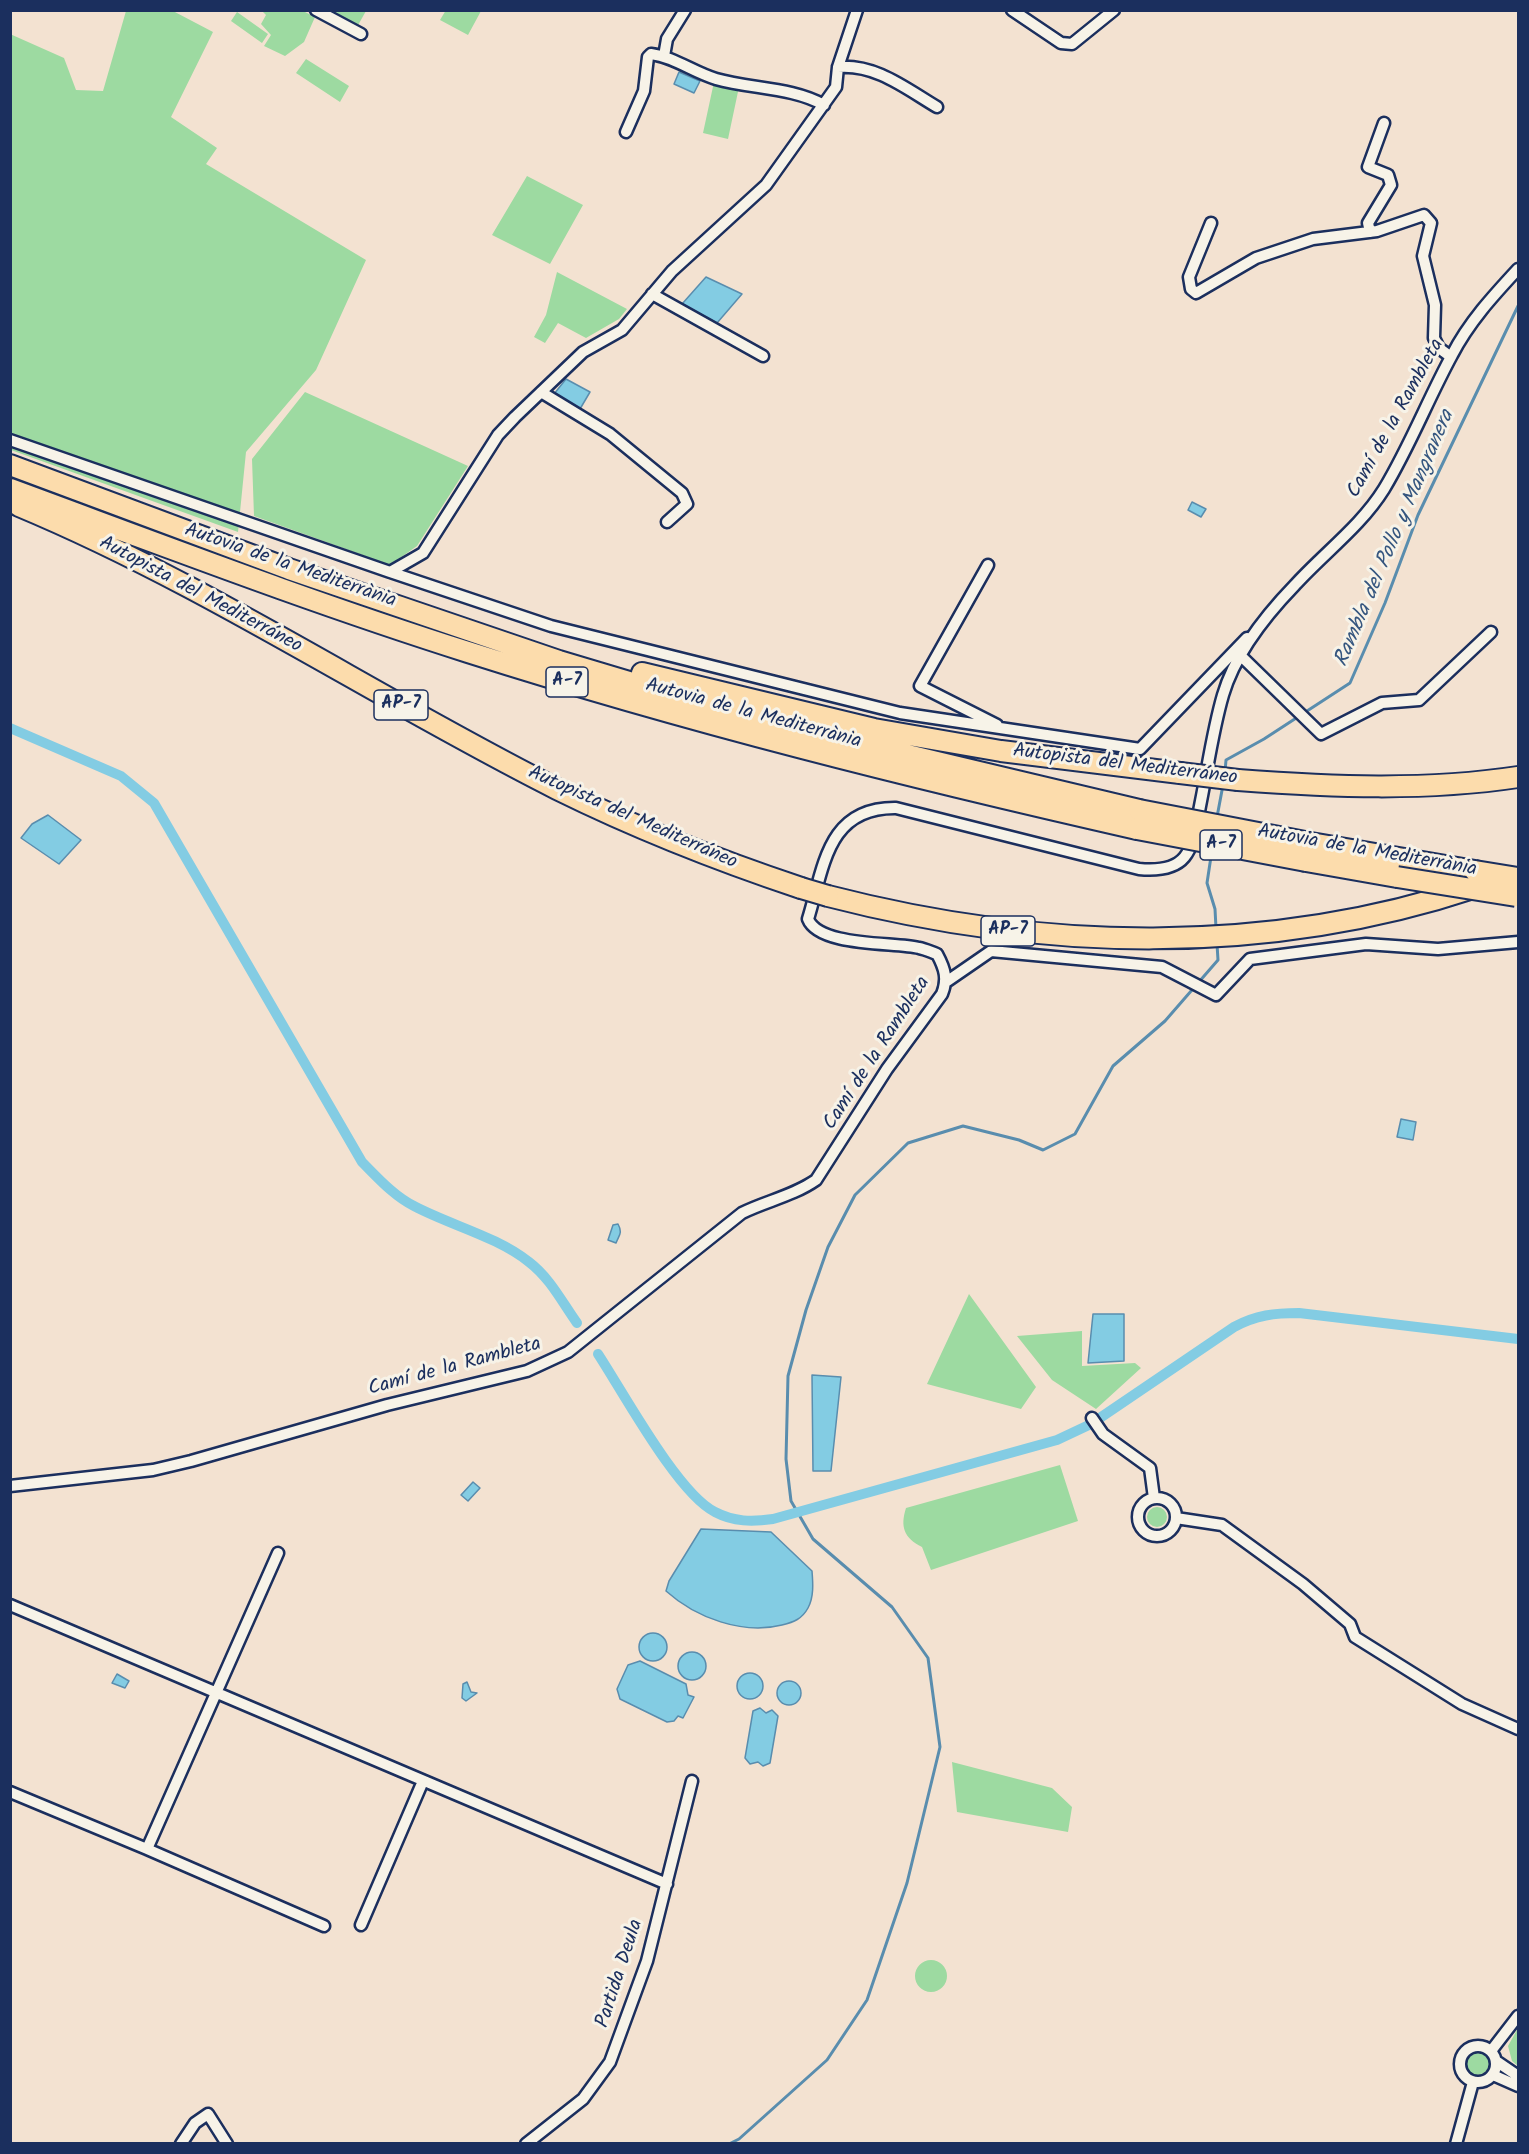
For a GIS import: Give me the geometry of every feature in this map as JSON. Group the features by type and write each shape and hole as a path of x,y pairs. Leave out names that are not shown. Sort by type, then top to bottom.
{"highway":[{"name":"Autovia de la Mediterrània","path":"10,465 289,569 457,624 559,661 743,716 1138,819"},
{"name":"Autovia de la Mediterrània","path":"10,489 169,550 333,608 618,698 768,740 947,786 1306,851 1475,871 1518,890"},
{"name":"Autopista del Mediterráneo","path":"10,502 104,545 201,595 557,788 658,836 727,864 828,896 945,922 1032,934 1191,939 1234,936 1374,916 1436,901 1518,873"},
{"name":"Autopista del Mediterráneo","path":"457,624 753,701 874,729 1001,751 1238,780 1307,785 1438,786 1518,777"},
{"name":"Autovia de la Mediterrània","path":"1306,851 1397,878 1518,890"}],"street":[{"path":"316,10 361,34"},
{"path":"664,56 667,39 685,10"},
{"path":"390,572 423,553 498,435 583,352 622,330 672,270 766,185 836,87 838,67 857,10"},
{"path":"1012,10 1061,43 1072,44 1114,10"},
{"path":"626,132 644,92 648,57 651,54 664,56 715,78 796,95 824,105"},
{"path":"838,67 855,66 881,74 937,107"},
{"path":"1370,232 1368,223 1391,185 1388,175 1368,166 1384,123"},
{"path":"1211,223 1189,277 1191,289 1196,293 1256,258 1313,239 1370,232 1424,215 1431,223 1423,256 1435,306 1434,338 1439,348 1451,357"},
{"name":"Camí de la Rambleta","path":"10,1486 153,1470 387,1405 527,1371 551,1362 568,1352 741,1213 764,1202 800,1191 816,1180 887,1069 942,994 946,982 944,967 937,954 919,947 839,938 819,931 810,924 808,919 828,854 840,830 856,815 876,808 896,808 1139,869 1161,871 1176,866 1186,857 1190,849 1223,694 1241,656 1267,617 1295,585 1368,513 1408,444 1451,357 1483,306 1518,269"},
{"path":"652,294 763,356"},
{"path":"541,392 610,434 682,493 687,504 667,522"},
{"path":"10,440 551,626 900,713 1140,749 1267,617"},
{"path":"988,565 920,686 1006,729"},
{"path":"1241,656 1321,734 1382,703 1419,700 1491,632"},
{"path":"946,982 991,951 1162,967 1216,995 1250,959 1366,944 1438,949 1518,942"},
{"path":"1095,1422 1103,1434 1150,1468 1154,1498"},
{"path":"1154,1498 1172,1506 1176,1518 1174,1525 1164,1535 1151,1535 1145,1532 1138,1521 1138,1515 1144,1504 1154,1498"},
{"path":"1176,1518 1222,1525 1269,1562 1303,1584 1350,1624 1355,1637 1462,1704 1518,1729"},
{"path":"147,1850 218,1694 278,1553"},
{"path":"10,1605 667,1884"},
{"path":"361,1925 423,1781"},
{"name":"Partida Deula","path":"526,2144 583,2099 610,2062 647,1961 692,1781"},
{"path":"10,1792 324,1926"},
{"path":"1493,2075 1493,2056 1518,2016"},
{"path":"1493,2075 1480,2082 1473,2082 1461,2071 1459,2064 1463,2053 1475,2046 1493,2056 1518,2076"},
{"path":"1493,2075 1518,2086"},
{"path":"1456,2144 1473,2082"},
{"path":"181,2144 195,2123 208,2114 227,2144"}],"green space":[{"path":"446,10 481,11 468,35 440,20"},
{"path":"126,11 173,11 213,32 171,117 217,148 206,164 366,260 316,370 246,452 238,532 11,450 10,34 64,58 76,90 103,91"},
{"path":"262,11 303,11 315,17 304,42 285,56 264,46 271,35 261,24 266,15"},
{"path":"336,11 366,11 357,27 334,15"},
{"path":"237,12 268,34 262,43 231,21"},
{"path":"306,59 349,86 340,102 296,73"},
{"path":"714,82 739,87 728,139 703,133"},
{"path":"527,176 583,205 550,264 492,235"},
{"path":"557,272 627,309 619,319 586,338 558,323 545,343 534,337 546,315"},
{"path":"305,392 468,466 417,546 390,565 254,516 252,459"},
{"path":"969,1294 1036,1387 1021,1409 927,1384"},
{"path":"1082,1331 1082,1366 1135,1363 1141,1368 1096,1409 1052,1380 1017,1336"},
{"path":"1060,1465 1078,1521 931,1570 922,1547 907,1536 903,1521 906,1508"},
{"path":"1153,1507 1161,1507 1167,1513 1167,1521 1161,1527 1153,1527 1147,1521 1147,1513"},
{"path":"952,1762 1052,1788 1072,1807 1068,1832 957,1812"},
{"path":"931,1960 942,1965 947,1976 942,1987 931,1992 920,1987 915,1976 920,1965"},
{"path":"1518,2028 1518,2066 1512,2061 1508,2046"},
{"path":"1477,2051 1485,2055 1489,2063 1485,2071 1477,2075 1469,2071 1465,2063 1469,2055"}],"water":[{"path":"679,72 700,81 694,93 674,84"},
{"path":"706,277 742,294 717,323 682,304"},
{"path":"566,379 590,392 580,409 554,394"},
{"path":"1192,502 1206,509 1201,517 1188,510"},
{"path":"48,815 81,840 59,864 21,838 32,824"},
{"path":"1401,1119 1416,1122 1413,1140 1397,1137"},
{"path":"618,1224 620,1230 616,1243 608,1240 613,1225"},
{"path":"1093,1314 1124,1314 1124,1361 1088,1363"},
{"path":"812,1375 841,1377 831,1471 813,1471"},
{"path":"473,1482 480,1488 468,1501 461,1495"},
{"path":"701,1529 771,1532 812,1571 812,1595 806,1612 797,1620 786,1624 752,1628 721,1622 678,1601 666,1591 669,1581"},
{"path":"653,1633 663,1637 667,1647 663,1657 653,1661 643,1657 639,1647 643,1637"},
{"path":"692,1652 702,1656 706,1666 702,1676 692,1680 682,1676 678,1666 682,1656"},
{"path":"640,1661 686,1684 688,1695 694,1697 683,1718 678,1716 674,1721 667,1722 620,1699 617,1689 628,1665"},
{"path":"750,1673 759,1677 763,1686 759,1695 750,1699 741,1695 737,1686 741,1677"},
{"path":"117,1674 129,1681 125,1688 112,1683"},
{"path":"789,1681 794,1682 800,1688 800,1698 794,1704 789,1705 784,1704 778,1698 777,1693 778,1688 784,1682"},
{"path":"467,1682 471,1692 477,1693 466,1701 462,1698 463,1684"},
{"path":"760,1708 766,1713 772,1710 778,1716 770,1763 763,1766 758,1762 750,1764 745,1758 753,1711"}],"waterway":[{"name":"Rambla del Pollo y Mangranera","path":"1225,772 1226,760 1264,739 1350,683 1385,603 1418,515 1518,306"},
{"path":"10,728 121,776 154,803 362,1162 386,1186 407,1202 488,1238 529,1262 549,1283 577,1323"},
{"name":"Rambla del Pollo y Mangranera","path":"1217,817 1223,785"},
{"name":"Rambla del Pollo y Mangranera","path":"1212,850 1207,883 1215,909 1216,928"},
{"name":"Rambla del Pollo y Mangranera","path":"729,2144 739,2139 827,2060 867,2000 907,1883 940,1747 928,1658 892,1607 813,1539 791,1501 786,1459 788,1376 806,1310 828,1247 855,1195 908,1143 963,1126 1019,1140 1043,1150 1075,1134 1113,1066 1165,1021 1218,960 1217,944"},
{"path":"598,1354 668,1464 700,1502 729,1518 750,1521 773,1519 1057,1440 1091,1424 1234,1327 1258,1317 1299,1313 1518,1339"}]}
